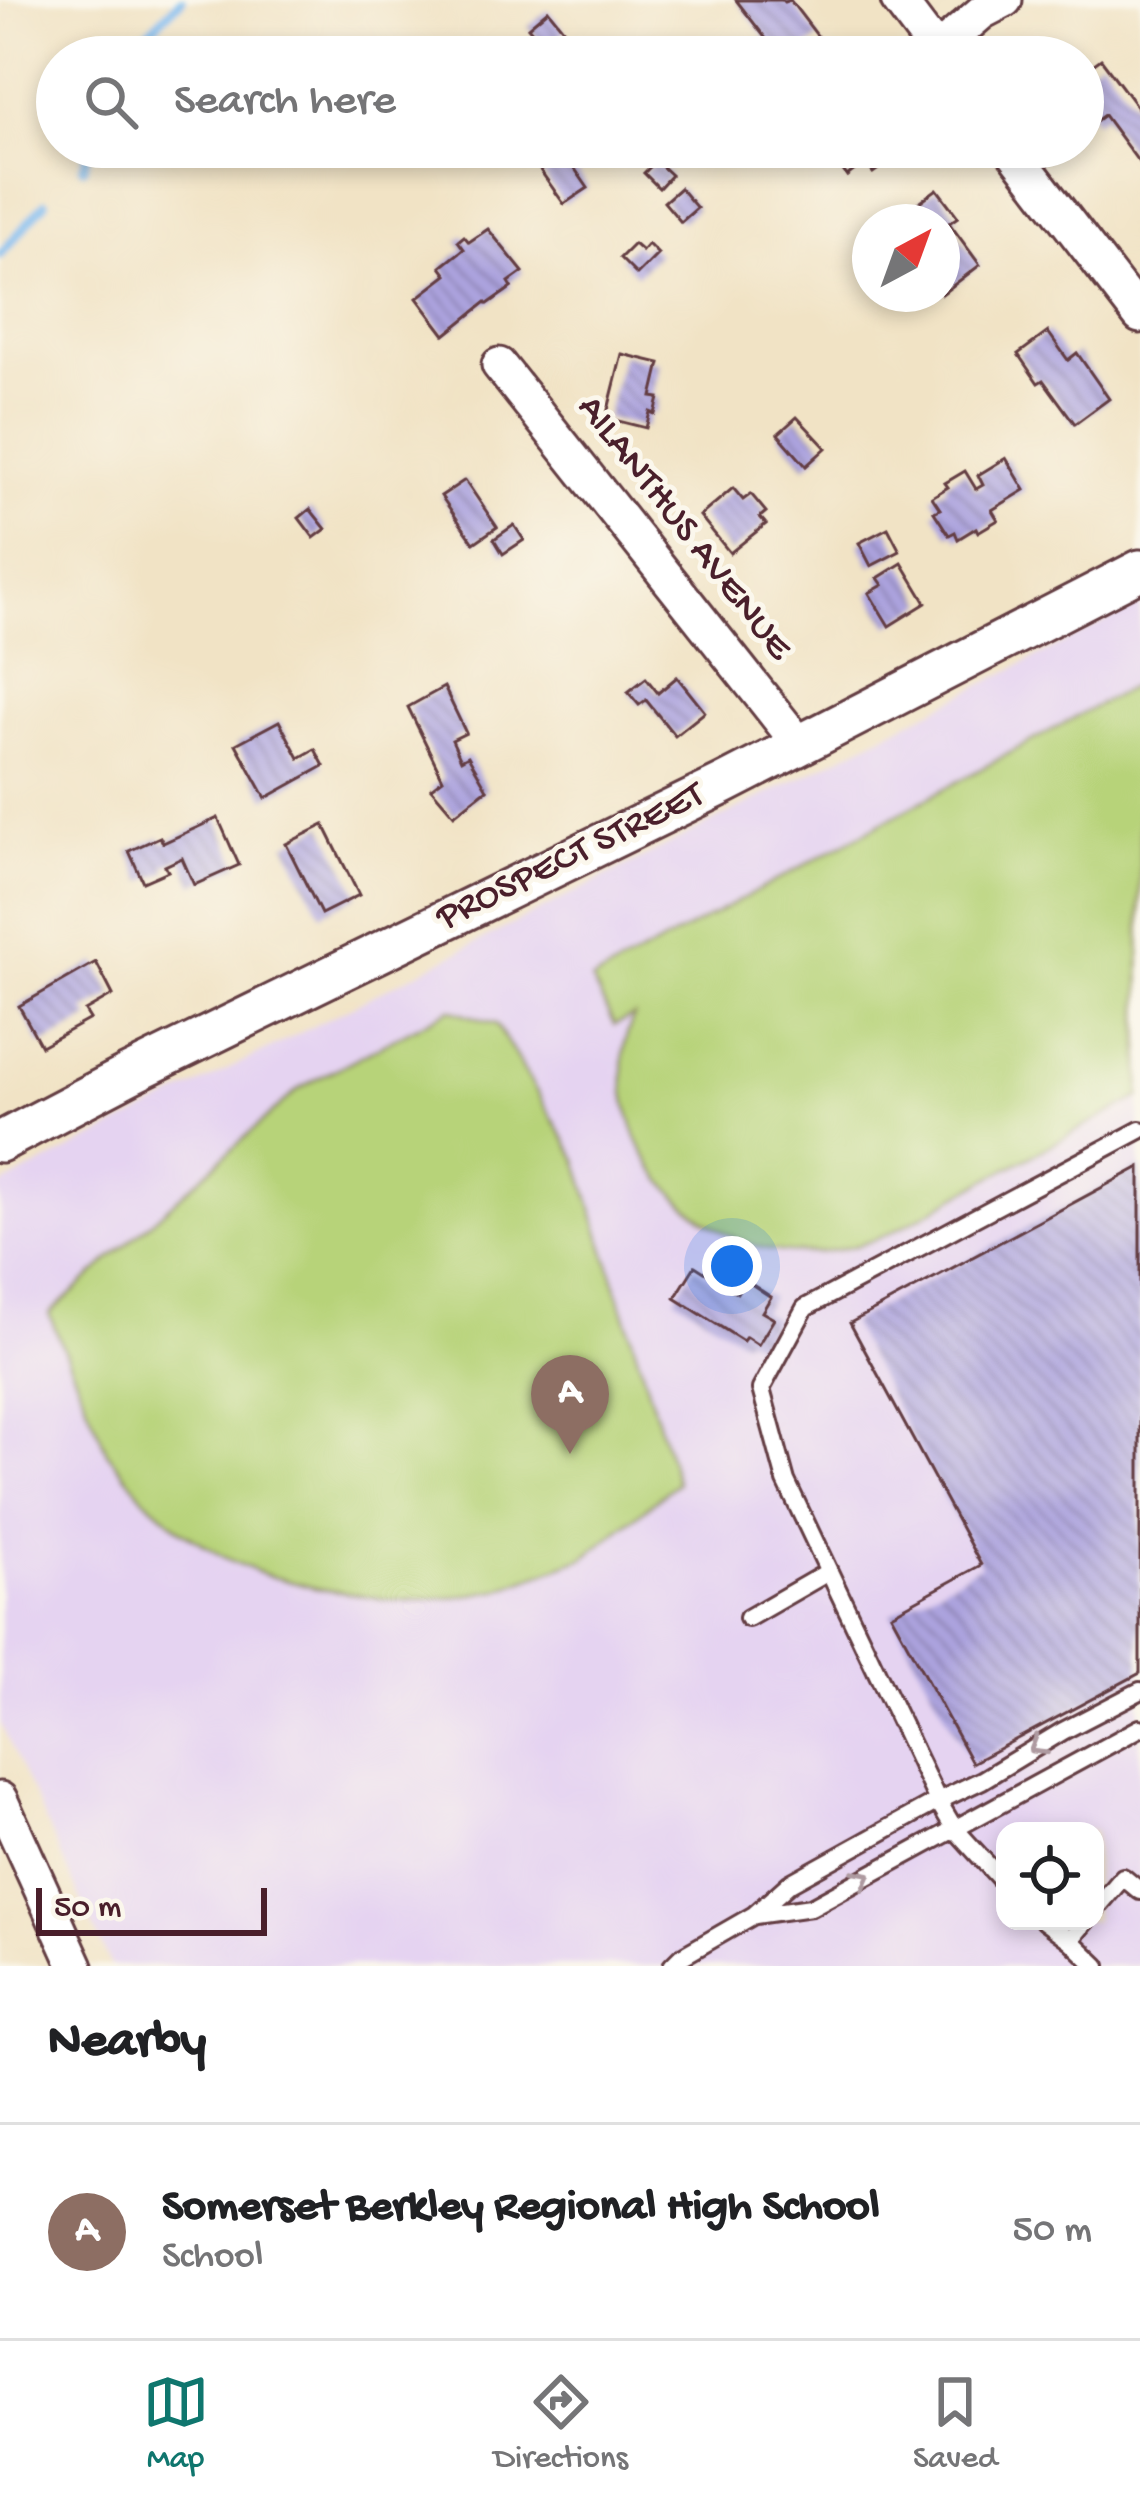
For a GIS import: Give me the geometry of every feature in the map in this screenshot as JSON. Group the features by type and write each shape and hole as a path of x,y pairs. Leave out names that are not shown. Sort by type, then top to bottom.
{"street":[{"path":"898,0 925,36"},
{"path":"957,36 982,12 1006,0"},
{"path":"1026,168 1140,316"},
{"name":"AILANTHUS AVENUE","path":"499,364 800,745"},
{"name":"PROSPECT STREET","path":"0,1142 800,745 1140,570"},
{"path":"0,1799 76,1966"}],"lane":[{"path":"996,1874 954,1828 938,1802 786,1481 760,1389 805,1308 1140,1130"},
{"path":"748,1618 828,1572"},
{"path":"672,1966 754,1915 790,1883 1140,1690"},
{"path":"754,1915 811,1906 1140,1728"},
{"path":"1104,1899 1123,1876 1140,1891"},
{"path":"1056,1930 1097,1966"},
{"path":"1070,1940 1078,1930"}],"shaded area":[{"path":"1140,604 1140,1966 111,1966 0,1722 0,1186"}],"green space":[{"path":"1140,682 1140,1097 899,1229 843,1249 813,1253 758,1246 707,1222 684,1203 652,1166 630,1115 623,1060 634,1016 614,1025 592,981"},
{"path":"450,1009 496,1024 577,1159 677,1483 584,1558 497,1590 393,1600 262,1574 182,1531 145,1499 107,1452 49,1314 300,1088"}],"building":[{"path":"736,0 790,0 817,36 764,36"},
{"path":"548,10 565,31 559,36 536,36 528,27"},
{"path":"1104,63 1140,111 1140,164 1104,115"},
{"path":"574,168 588,188 564,204 540,170"},
{"path":"649,168 664,168 671,175 659,188 644,173"},
{"path":"680,188 697,208 681,222 664,202"},
{"path":"937,189 948,204 917,204"},
{"path":"488,229 523,272 509,282 512,287 445,335 417,298 447,275 441,267 464,249 458,241 464,236 469,242"},
{"path":"960,238 980,265 960,280"},
{"path":"634,244 642,251 648,244 658,254 637,275 620,258"},
{"path":"1048,332 1068,360 1077,353 1109,399 1075,424 1018,354"},
{"path":"622,354 660,363 652,397 659,398 646,428 606,418"},
{"path":"797,417 826,448 806,466 778,434"},
{"path":"1006,458 1025,490 992,510 998,520 978,532 976,528 958,539 955,532 949,535 934,512 940,509 932,497 965,471 976,489 983,485 978,475"},
{"path":"465,480 497,527 474,543 441,496"},
{"path":"733,488 743,500 751,494 766,512 760,517 766,524 730,553 700,516"},
{"path":"310,509 326,529 314,538 299,518"},
{"path":"514,525 524,540 503,554 494,539"},
{"path":"888,528 900,551 871,566 859,543"},
{"path":"902,563 926,603 889,626 869,593 883,585 878,578"},
{"path":"677,677 705,712 675,736 646,700 639,705 628,692 646,678 658,693"},
{"path":"444,687 466,733 452,740 461,760 468,756 487,789 454,815 431,788 443,779 408,707"},
{"path":"279,721 299,758 315,749 324,766 266,798 236,744"},
{"path":"218,818 239,865 194,885 182,858 165,866 168,871 143,882 129,851 160,837 163,843"},
{"path":"324,825 359,895 321,914 286,844"},
{"path":"96,962 113,995 85,1011 90,1019 41,1046 19,1006"},
{"path":"1140,1167 1140,1673 972,1763 891,1614 981,1565 850,1323"},
{"path":"695,1266 737,1293 745,1280 771,1297 762,1312 774,1319 758,1345 746,1337 743,1341 675,1298"}],"waterway":[{"path":"144,36 181,0"},
{"path":"0,255 45,203"}],"place":[{"name":"Somerset Berkley Regional High School","path":"570,1454"}]}
